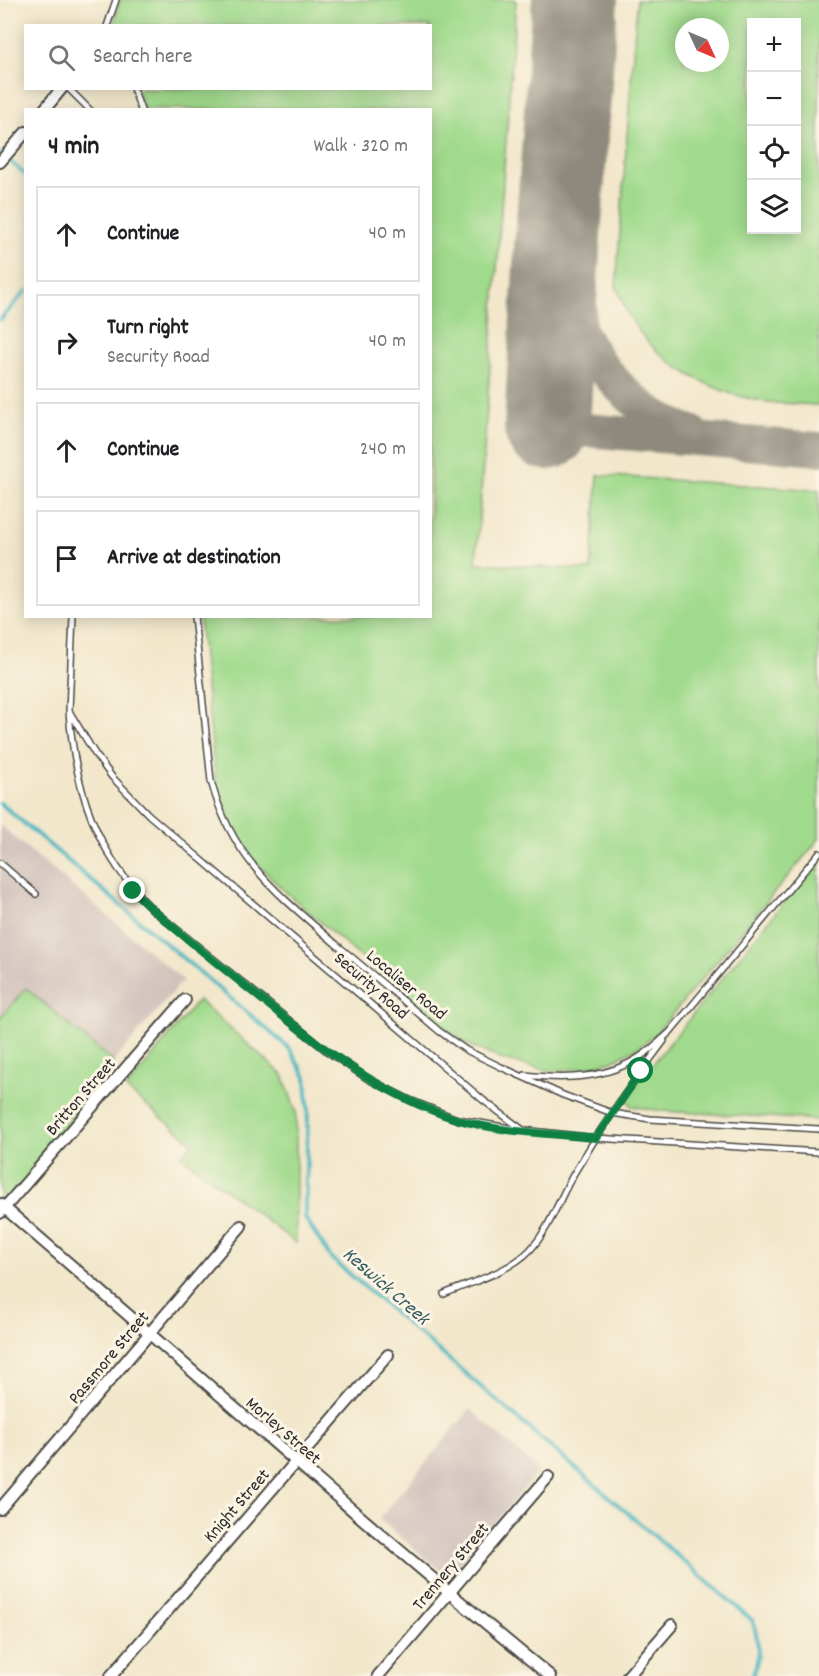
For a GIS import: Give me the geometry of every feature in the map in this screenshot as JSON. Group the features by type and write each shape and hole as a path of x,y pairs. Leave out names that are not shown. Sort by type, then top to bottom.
{"street":[{"path":"46,108 60,90"},
{"path":"0,162 24,134"},
{"name":"Britton Street","path":"2,1208 185,1000"},
{"name":"Morley Street","path":"2,1208 449,1594 550,1676"},
{"name":"Passmore Street","path":"0,1509 241,1226"},
{"name":"Knight Street","path":"111,1676 388,1355"},
{"name":"Trennery Street","path":"378,1676 548,1477"},
{"path":"628,1676 672,1625"}],"lane":[{"path":"108,24 116,0"},
{"path":"70,90 88,108"},
{"path":"134,90 140,108"},
{"path":"73,618 69,711 71,745 90,814 116,868 133,891 153,910 328,1053 368,1079 412,1101 457,1119 494,1127 596,1138 819,1152"},
{"name":"Localiser Road","path":"194,618 211,781 226,825 240,850 258,873 282,897 438,1031 466,1050 555,1092 612,1113 650,1119 819,1129"},
{"name":"Security Road","path":"69,711 106,769 143,808 483,1100 523,1130"},
{"path":"444,1294 497,1271 529,1250 543,1231 575,1172 612,1113 670,1032 819,853"},
{"path":"0,863 36,894"},
{"path":"518,1074 568,1078 612,1070 643,1055 670,1032"}],"shaded area":[{"path":"0,825 183,980 113,1062 26,988 0,1018"},
{"path":"470,1409 539,1471 453,1572 441,1571 379,1519"}],"green space":[{"path":"120,0 516,0 476,563 591,570 598,475 819,490 819,839 656,1034 639,1047 612,1061 579,1069 549,1071 500,1059 467,1044 433,1020 280,887 247,852 229,823 216,784 199,618 432,618 432,108 144,108 136,90 432,90 432,24 114,24"},
{"path":"637,0 819,0 819,405 774,403 748,398 708,384 671,363 655,349 641,334 628,314 616,287"},
{"path":"819,859 819,1120 662,1111 631,1106 626,1097"},
{"path":"26,988 113,1062 5,1208 0,1204 0,1018"},
{"path":"198,1000 283,1075 296,1112 296,1243 181,1156 193,1143 126,1089"}],"waterway":[{"name":"Keswick Creek","path":"0,153 24,173"},
{"name":"Keswick Creek","path":"0,320 24,293"},
{"name":"Keswick Creek","path":"0,803 289,1048 306,1077 308,1108 305,1218 331,1258 752,1620 758,1648 757,1662 752,1676"}],"taxiway":[{"path":"557,249 567,304 599,363 624,392 639,404 672,425 691,432"},
{"path":"547,427 819,449"}],"runway":[{"path":"547,427 575,0"}],"route":[{"path":"133,891 188,940 328,1053 368,1079 412,1101 457,1119 494,1127 596,1138 641,1071"}]}
